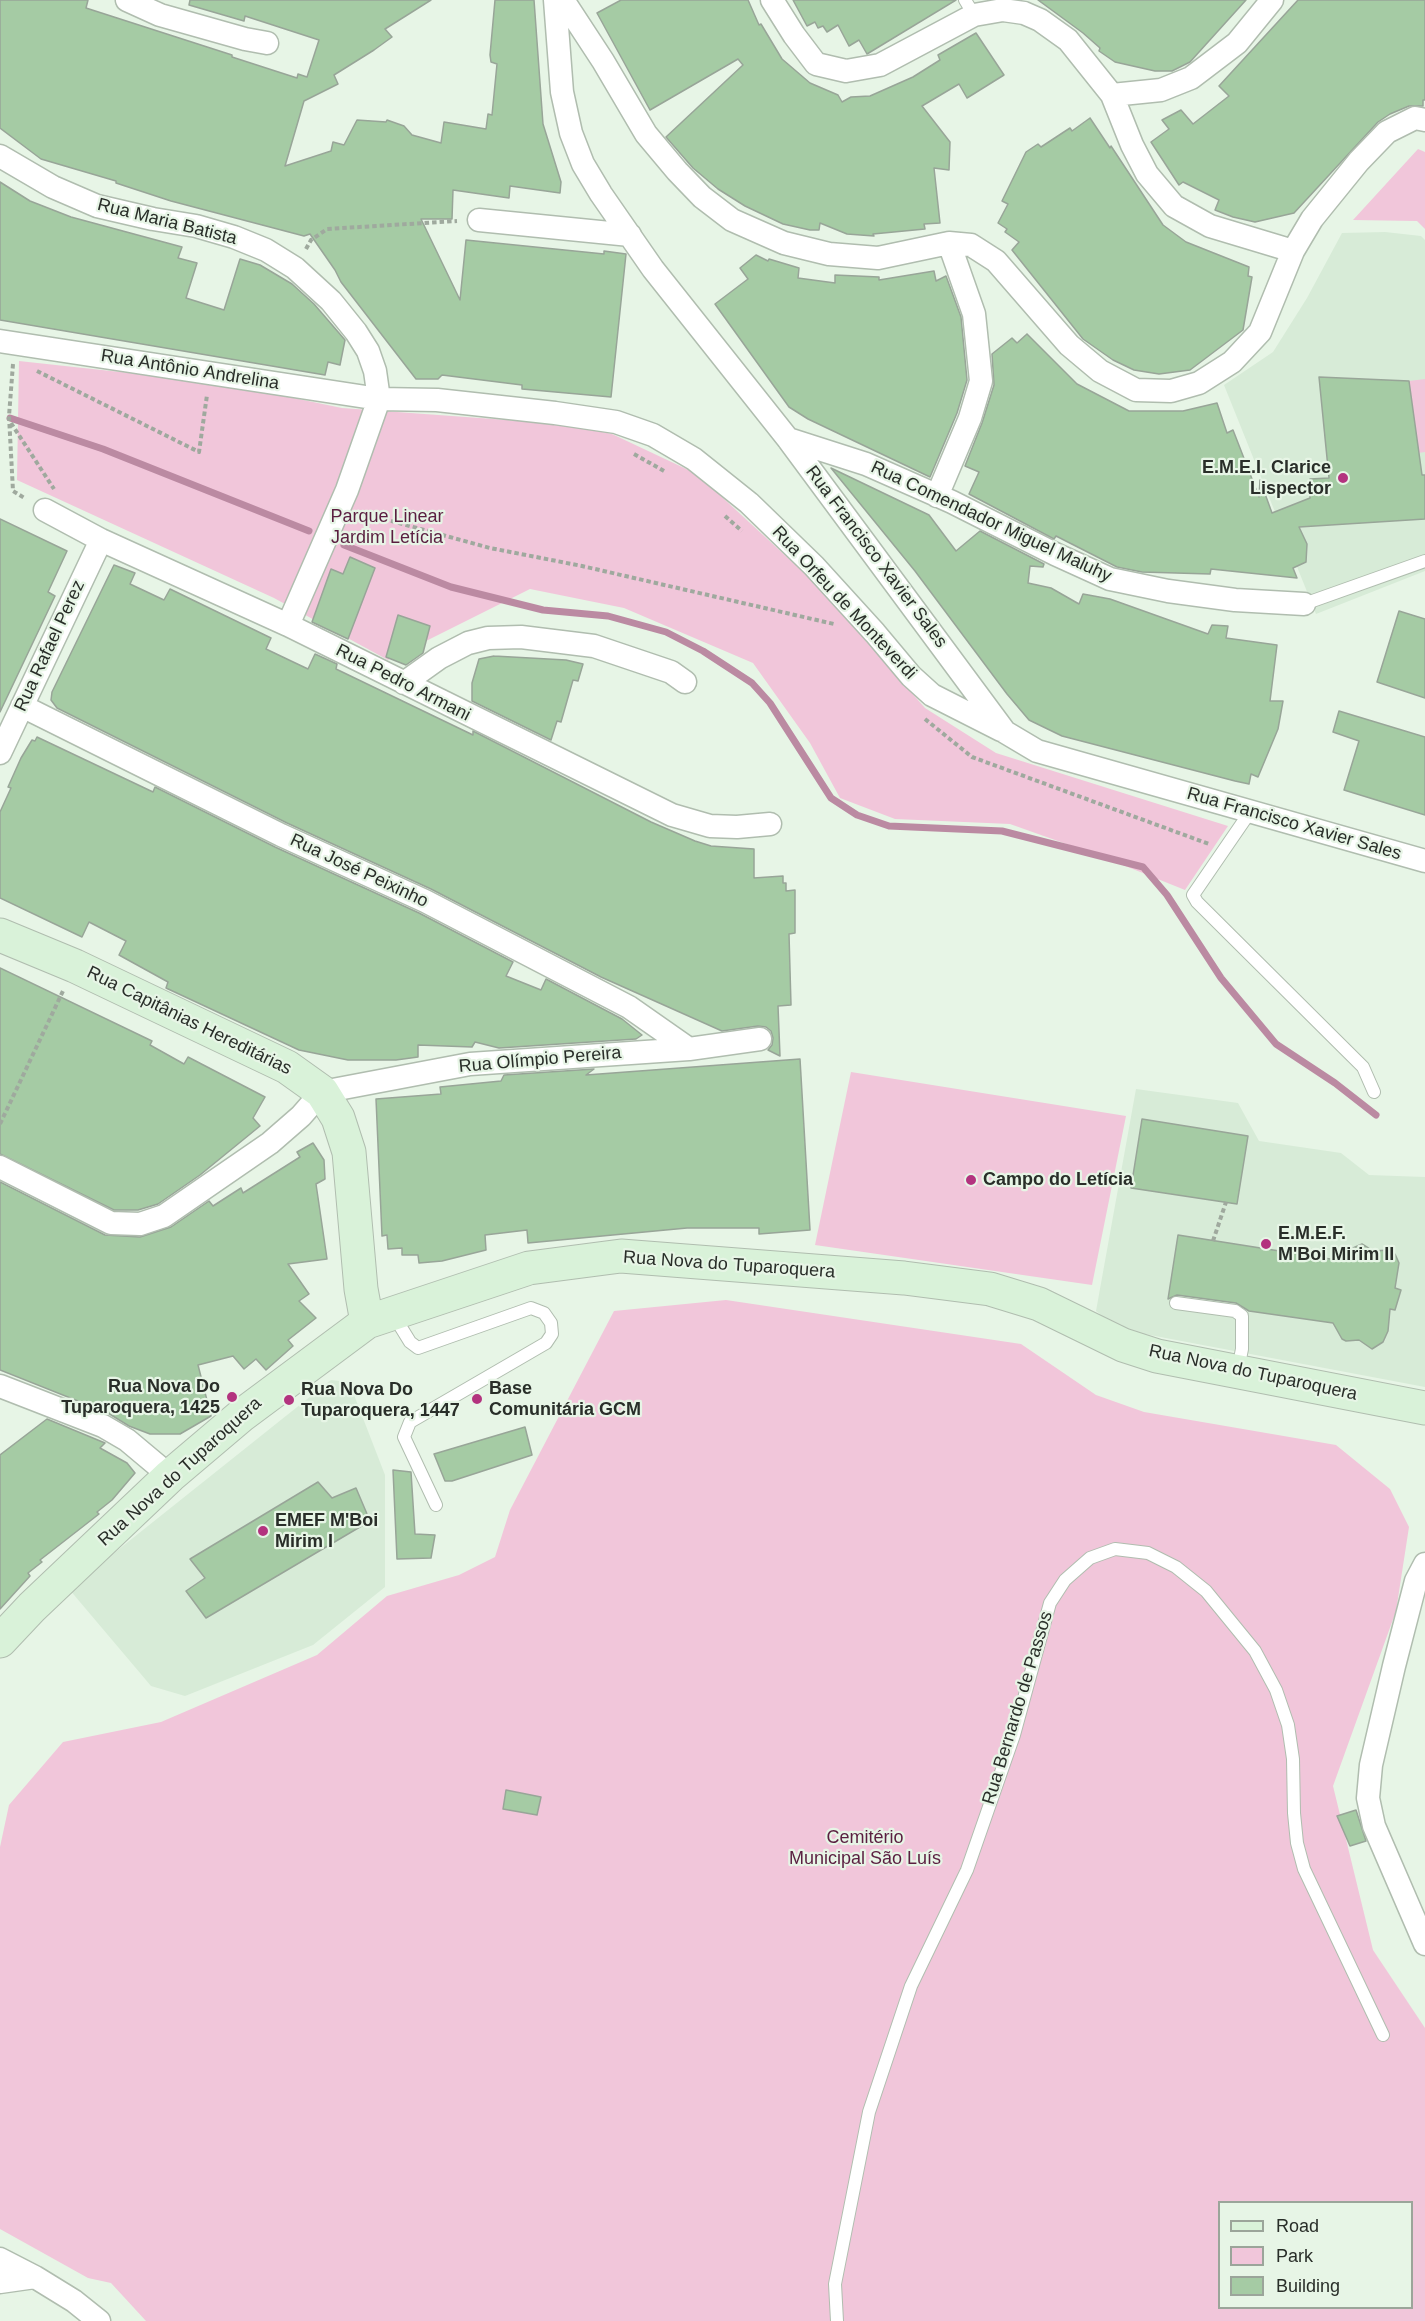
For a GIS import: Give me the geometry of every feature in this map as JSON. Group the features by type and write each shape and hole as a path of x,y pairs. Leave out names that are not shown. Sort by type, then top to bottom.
{"street":[{"path":"127,0 160,15 267,43"},
{"name":"Rua Francisco Xavier Sales","path":"555,0 562,92 571,133 583,164 653,269 788,439 1005,732 1037,751 1425,861"},
{"path":"562,0 603,61 646,134 702,197 732,220 784,243 829,254 878,258 949,243 971,245 996,261 1069,345 1100,371 1136,390 1171,390 1199,383 1232,362 1260,332 1293,251 1312,219 1359,161 1387,132 1415,118 1425,120"},
{"path":"772,0 816,64 846,71 880,65 969,8 1024,13 1040,20 1068,40 1112,95 1132,145 1147,174 1174,206 1210,226 1293,251"},
{"path":"1112,95 1161,90 1191,78 1237,44 1272,0"},
{"name":"Rua Maria Batista","path":"0,156 53,187 97,206 196,226 234,237 266,250 295,268 331,301 368,351 375,370 379,399 340,506 288,625"},
{"path":"479,220 630,234"},
{"path":"937,496 970,418 981,381 974,314 949,243"},
{"name":"Rua Antônio Andrelina","path":"0,340 379,399"},
{"name":"Rua Orfeu de Monteverdi","path":"379,399 437,400 555,413 615,422 653,435 694,459 749,503 814,566 911,676 932,695 1005,732"},
{"name":"Rua Comendador Miguel Maluhy","path":"788,439 866,464 1110,579 1168,591 1235,600 1304,604"},
{"name":"Rua Pedro Armani","path":"51,513 101,540 288,625 672,815 710,826 737,827 770,824"},
{"name":"Rua Rafael Perez","path":"0,753 101,540"},
{"path":"404,683 439,658 468,643 488,638 521,637 594,646 671,672 685,682"},
{"name":"Rua José Peixinho","path":"22,706 281,835 445,911 629,1007 689,1049"},
{"name":"Rua Capitânias Hereditárias","path":"0,935 75,966 287,1067 322,1092 338,1118 349,1152 361,1289 379,1317"},
{"name":"Rua Olímpio Pereira","path":"322,1092 470,1064 689,1049 760,1039"},
{"path":"0,1167 111,1223 140,1224 164,1216 270,1143 301,1116 322,1092"},
{"name":"Rua Nova do Tuparoquera","path":"0,1641 32,1607 170,1476 242,1414 379,1317 529,1268 621,1256 904,1278 990,1289 1039,1304 1124,1345 1146,1352 1425,1408"},
{"path":"0,1386 103,1426 127,1440 170,1476"},
{"path":"1425,1564 1416,1581 1394,1666 1371,1765 1368,1798 1374,1826 1425,1944"},
{"path":"0,2259 74,2301 99,2321"},
{"path":"0,2283 35,2277"}],"lane":[{"path":"1304,604 1425,561"},
{"path":"1250,812 1193,896 1363,1067 1374,1092"},
{"path":"1176,1303 1235,1311 1242,1316 1242,1349 1238,1372"},
{"path":"379,1317 418,1348 531,1308 544,1313 550,1323 552,1334 546,1343 410,1422 404,1437 436,1505"},
{"name":"Rua Bernardo de Passos","path":"837,2321 835,2284 872,2101 911,1986 967,1870 1014,1735 1050,1603 1065,1580 1090,1558 1115,1549 1148,1553 1176,1567 1206,1591 1255,1651 1276,1690 1288,1725 1293,1759 1297,1843 1305,1869 1383,2035"}],"path":[{"path":"295,268 311,240 327,230 479,220"},
{"path":"10,422 44,472 62,504 51,513 13,491 10,422 13,362 20,363"},
{"path":"27,365 199,452 207,392 213,374"},
{"path":"628,451 670,473"},
{"path":"340,506 490,548 582,566 834,624"},
{"path":"717,508 743,531"},
{"path":"826,615 840,630"},
{"path":"920,715 972,757 1224,849"},
{"path":"0,1124 75,966"},
{"path":"1214,1241 1226,1202"}],"shaded area":[{"name":"E.M.E.I. Clarice Lispector","path":"1385,232 1421,236 1425,240 1425,571 1316,614 1224,385 1273,352 1307,298 1342,233"},
{"name":"E.M.E.F. M'Boi Mirim II","path":"1136,1089 1238,1103 1259,1141 1341,1153 1369,1175 1425,1177 1425,1387 1118,1329 1096,1311"},
{"name":"EMEF M'Boi Mirim I","path":"331,1380 349,1382 385,1475 385,1587 313,1645 185,1696 151,1686 69,1589"}],"green space":[{"path":"1418,149 1425,152 1425,229 1417,221 1353,220"},
{"name":"Parque Linear Jardim Letícia","path":"19,361 221,383 342,408 562,424 612,434 697,474 815,583 925,708 996,753 1228,826 1185,890 1103,857 1010,824 895,819 840,798 810,743 753,663 624,608 530,589 388,660 274,598 17,480"},
{"path":"1425,379 1425,452 1418,453 1409,381"},
{"name":"Campo do Letícia","path":"851,1072 1126,1116 1092,1285 815,1245"},
{"name":"Cemitério Municipal São Luís","path":"726,1300 1021,1344 1096,1395 1144,1412 1336,1445 1390,1489 1409,1527 1396,1611 1333,1786 1373,1950 1425,2028 1425,2321 146,2321 111,2283 88,2278 0,2229 0,1847 9,1805 63,1742 161,1722 317,1655 387,1596 459,1575 495,1557 510,1510 614,1311"}],"building":[{"path":"0,0 88,0 86,8 297,78 298,74 307,77 319,40 245,16 244,21 189,5 190,0 431,0 385,29 392,37 334,75 338,84 304,101 285,166 331,151 333,142 344,145 357,120 386,122 387,120 404,126 412,135 441,143 444,122 486,129 488,114 492,115 497,64 491,62 490,55 495,0 534,0 543,124 561,182 560,193 510,186 509,198 453,190 452,219 421,219 460,300 466,240 604,254 604,251 626,254 611,397 522,389 522,385 442,375 438,379 416,379 341,282 310,234 304,236 171,201 116,183 116,181 41,159 0,128"},
{"path":"621,0 748,0 759,25 761,24 782,59 810,83 838,95 842,102 851,97 870,96 913,77 940,60 938,55 976,33 1004,75 967,98 959,84 922,106 950,142 949,170 934,168 940,223 924,224 925,229 873,234 874,236 847,234 820,223 819,230 810,230 783,224 745,206 718,189 693,168 666,137 743,65 738,59 650,110 597,13"},
{"path":"793,0 956,0 867,54 859,40 849,46 838,25 827,32 823,26 818,28 815,22 807,26"},
{"path":"1038,0 1246,0 1190,62 1172,71 1155,71 1115,62 1099,51 1100,48 1083,33"},
{"path":"1298,0 1425,0 1425,100 1423,100 1423,106 1409,106 1378,122 1294,213 1255,222 1233,217 1215,210 1219,200 1183,182 1179,185 1151,142 1169,129 1162,120 1181,110 1193,124 1229,96 1219,86"},
{"path":"1090,118 1163,225 1186,242 1249,267 1248,276 1252,277 1243,330 1190,370 1159,374 1134,370 1113,360 1083,339 1012,250 1019,242 1005,232 1007,229 998,223 1008,204 1002,201 1026,152 1038,144 1041,147 1070,128 1072,131"},
{"path":"0,182 30,201 71,217 182,247 178,258 197,263 186,298 224,310 240,259 260,265 292,284 314,304 345,340 340,365 328,362 325,375 0,320"},
{"path":"756,255 768,261 769,259 799,268 798,278 835,283 835,275 879,277 879,280 934,271 936,281 946,276 961,317 967,380 957,413 930,477 808,419 789,407 715,304 748,279 740,268"},
{"path":"1027,334 1077,384 1129,411 1183,411 1217,403 1227,433 1233,430 1259,497 1260,480 1272,513 1310,498 1310,479 1329,478 1319,377 1409,381 1422,475 1425,475 1425,519 1299,527 1307,544 1306,562 1293,568 1297,578 1211,569 1210,574 1142,572 1117,567 1056,536 1054,539 969,494 979,472 965,466 994,385 992,354 1012,338 1017,343"},
{"path":"831,468 929,515 956,551 980,531 1044,564 1043,567 1030,566 1028,583 1051,588 1079,604 1083,594 1110,599 1208,634 1212,625 1228,626 1226,638 1277,645 1270,701 1283,701 1278,729 1258,777 1251,774 1249,784 1235,781 1062,736 1029,720 915,571"},
{"path":"0,519 67,551 48,592 55,596 0,712"},
{"path":"350,557 375,568 348,639 312,622 331,569 343,574"},
{"path":"114,565 135,573 130,584 164,600 170,589 271,638 266,649 308,669 315,654 337,664 336,669 473,735 473,731 651,822 711,846 754,849 754,878 783,876 786,891 795,890 795,933 789,934 791,1005 778,1006 780,1056 768,1050 773,1038 771,1031 766,1027 722,1031 601,977 431,889 287,823 57,708 51,700 52,692"},
{"path":"1399,611 1425,619 1425,698 1377,682"},
{"path":"398,615 430,626 423,653 406,665 386,657"},
{"path":"494,656 566,660 583,664 578,681 573,680 561,722 557,721 551,740 472,701 472,683 479,659"},
{"path":"1339,711 1425,737 1425,815 1344,790 1359,741 1333,732"},
{"path":"37,737 153,792 155,787 275,847 419,913 513,962 506,976 541,990 546,979 622,1019 642,1035 636,1039 499,1048 475,1042 472,1047 418,1045 418,1057 396,1060 348,1060 299,1050 166,988 168,982 119,955 126,941 89,922 82,937 0,898 0,812 21,758 32,740 35,741"},
{"path":"0,968 152,1041 150,1045 184,1064 188,1057 265,1097 253,1118 260,1126 200,1175 158,1204 138,1210 114,1210 0,1154"},
{"path":"800,1059 810,1230 759,1234 759,1228 687,1228 528,1243 527,1230 485,1235 486,1250 442,1261 419,1263 418,1255 402,1255 402,1248 388,1249 387,1235 382,1236 376,1099 441,1094 440,1087 501,1081 504,1075 594,1069 586,1075"},
{"path":"1142,1119 1248,1136 1237,1204 1131,1188"},
{"path":"313,1143 324,1160 325,1179 316,1184 327,1259 288,1264 309,1294 299,1301 316,1318 288,1340 293,1346 266,1370 256,1359 244,1369 233,1356 198,1365 211,1416 180,1434 150,1434 129,1426 108,1413 0,1370 0,1182 105,1235 140,1237 171,1227 209,1201 213,1206 241,1188 243,1193 300,1157 297,1152"},
{"path":"1178,1235 1343,1261 1353,1248 1362,1244 1373,1251 1389,1250 1395,1254 1399,1263 1395,1288 1401,1290 1395,1310 1390,1309 1388,1331 1383,1342 1372,1349 1359,1340 1342,1339 1333,1323 1249,1311 1236,1303 1177,1295 1168,1299"},
{"path":"47,1419 105,1443 100,1448 127,1463 135,1473 112,1500 97,1512 99,1514 40,1560 42,1562 28,1573 30,1576 0,1609 0,1455"},
{"path":"525,1427 532,1455 452,1481 445,1481 434,1454"},
{"path":"393,1470 411,1472 415,1534 435,1535 431,1558 397,1559"},
{"path":"318,1482 332,1498 356,1488 370,1521 206,1618 186,1591 205,1578 190,1559"},
{"path":"506,1790 541,1797 537,1815 503,1809"},
{"path":"1356,1810 1366,1841 1350,1846 1337,1816"}],"waterway":[{"path":"10,418 103,449 309,531"},
{"path":"344,545 451,587 543,610 608,616 666,632 703,651 752,683 770,703 831,798 857,815 889,826 1002,831 1143,867 1167,895 1221,978 1276,1044 1335,1083 1376,1115"}],"place":[{"name":"E.M.E.I. Clarice Lispector","path":"1343,478"},
{"name":"Campo do Letícia","path":"971,1180"},
{"name":"E.M.E.F. M'Boi Mirim II","path":"1266,1244"},
{"name":"Rua Nova Do Tuparoquera, 1425","path":"232,1397"},
{"name":"Base Comunitária GCM","path":"477,1399"},
{"name":"Rua Nova Do Tuparoquera, 1447","path":"289,1400"},
{"name":"EMEF M'Boi Mirim I","path":"263,1531"}]}
